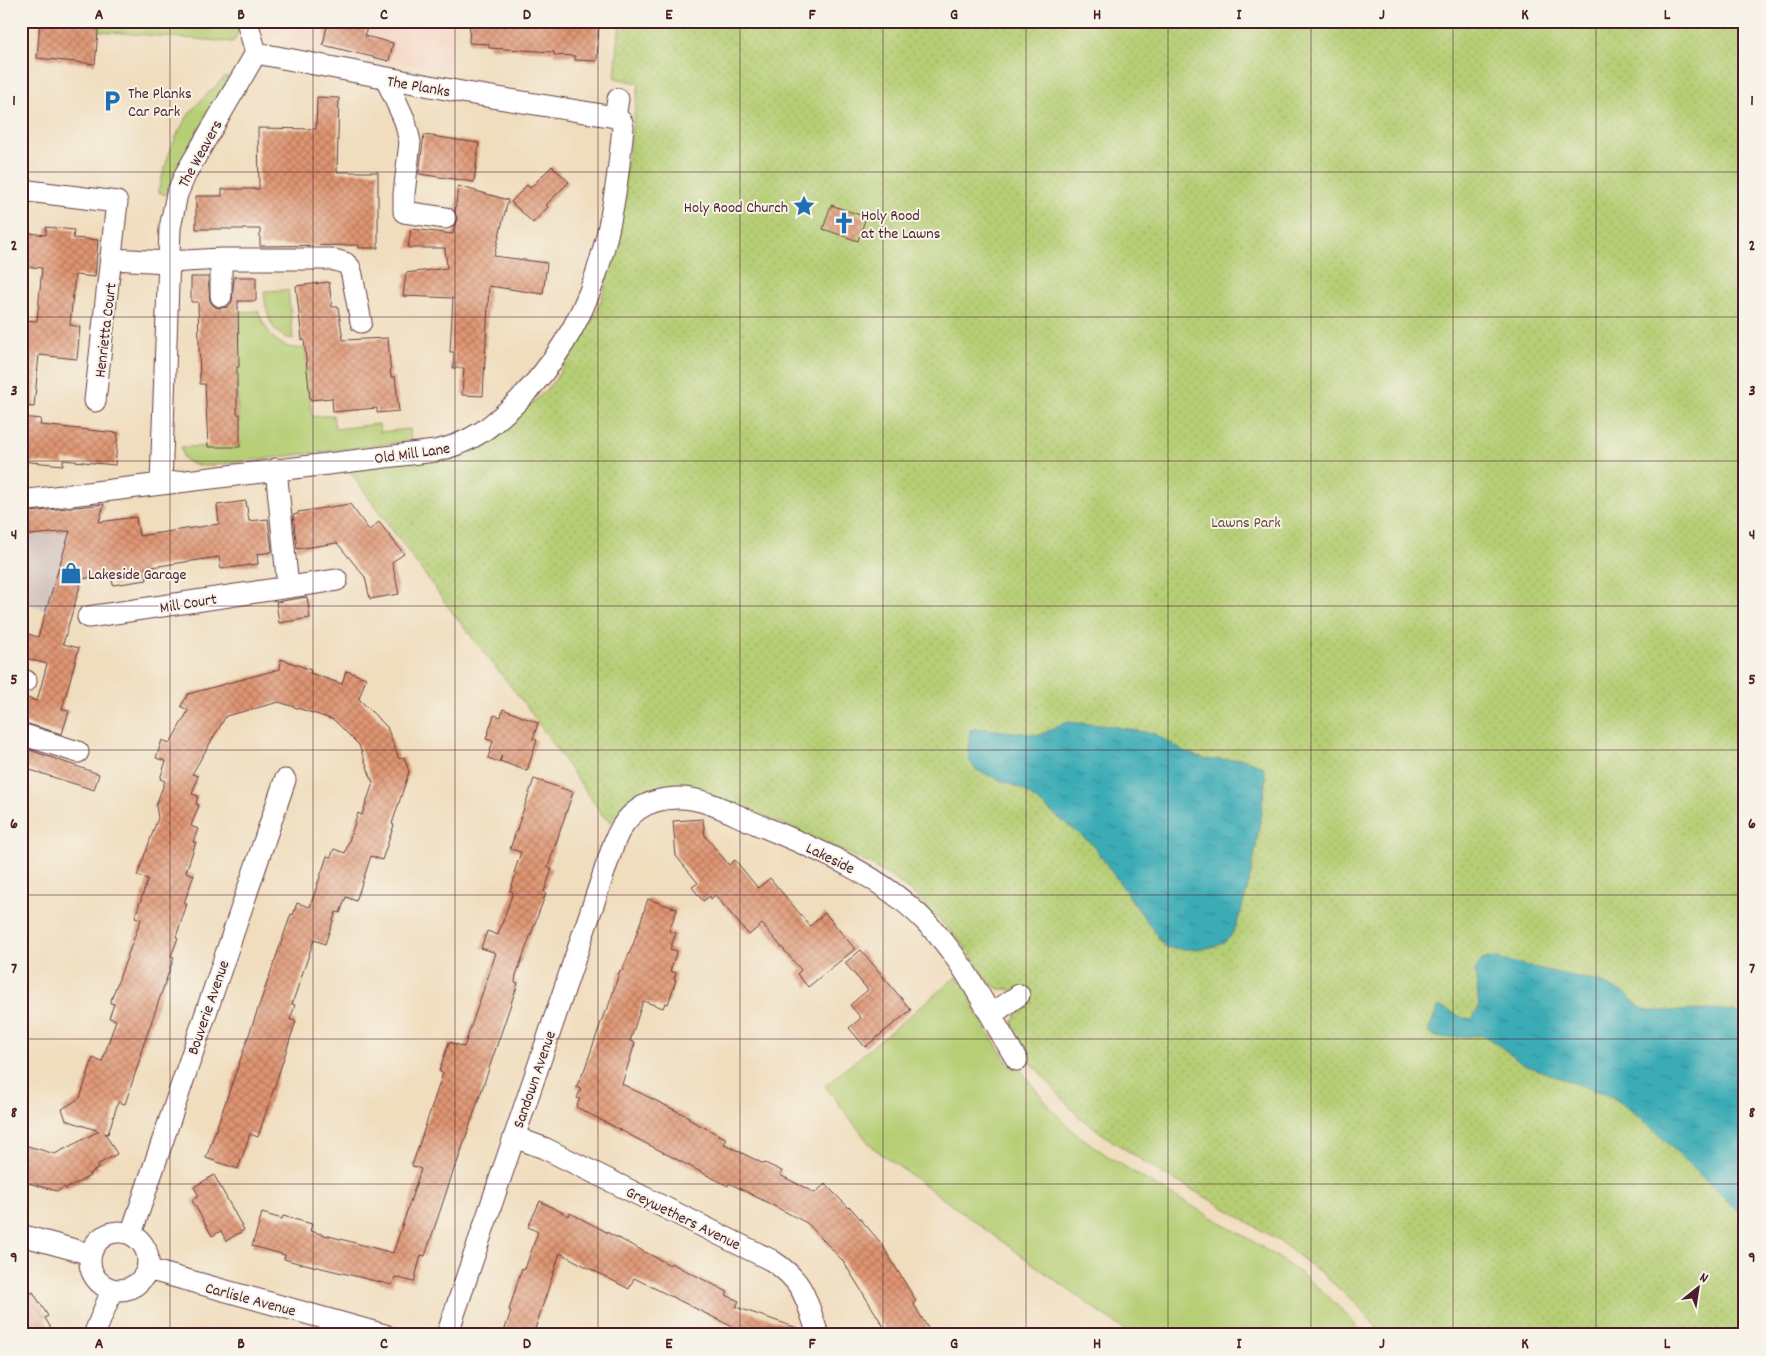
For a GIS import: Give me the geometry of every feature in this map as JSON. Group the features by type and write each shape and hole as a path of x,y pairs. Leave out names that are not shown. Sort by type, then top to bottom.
{"street":[{"path":"248,21 256,53"},
{"name":"The Planks","path":"256,53 386,78 616,108"},
{"name":"The Weavers","path":"161,484 168,262 172,212 177,194 198,150 256,53"},
{"path":"386,78 405,121 410,142 404,212 445,218"},
{"name":"Old Mill Lane","path":"21,501 435,451 450,448 480,435 544,373 569,337 585,305 597,272 610,218 623,131 623,123 616,108"},
{"name":"Henrietta Court","path":"21,190 117,202 95,401"},
{"path":"168,262 304,258 338,260 350,268 360,322"},
{"name":"Henrietta Court","path":"112,259 168,262"},
{"path":"221,259 221,296"},
{"path":"276,469 288,587"},
{"name":"Mill Court","path":"88,617 337,580"},
{"path":"21,734 78,752"},
{"name":"Bouverie Avenue","path":"131,1234 285,780"},
{"name":"Lakeside","path":"622,824 634,812 660,800 678,798 694,800 716,806 848,864 873,878 899,896 925,920 946,944 974,983 1017,1060"},
{"name":"Sandown Avenue","path":"447,1335 622,824"},
{"path":"991,1014 1019,995"},
{"name":"Greywethers Avenue","path":"514,1137 544,1148 771,1260 785,1269 798,1283 804,1294 818,1335"},
{"path":"114,1232 131,1234 144,1245 147,1253 147,1269 143,1278 137,1284 121,1290 112,1290 96,1280 92,1272 90,1254 93,1246 106,1235 114,1232"},
{"path":"21,1235 90,1254"},
{"name":"Carlisle Avenue","path":"147,1269 385,1335"},
{"path":"94,1335 112,1290"}],"shaded area":[{"path":"265,21 459,21 447,71 388,61 387,63 279,40"},
{"name":"Lakeside Garage","path":"105,503 71,617 21,602 21,513"}],"green space":[{"path":"99,21 242,21 235,40 232,42 98,31"},
{"name":"Lawns Park","path":"620,21 1745,21 1745,1335 1383,1335 1356,1303 1279,1241 1218,1204 1163,1174 1078,1116 1025,1056 1015,1037 1013,1021 1019,1008 1010,989 1000,989 990,984 962,943 916,896 893,878 868,863 783,824 692,789 668,788 646,793 636,797 627,804 611,822 603,816 527,707 452,612 350,472 520,413 555,380 597,312 604,292 621,203 639,83 615,78"},
{"path":"225,77 230,77 197,133 166,195 158,192 170,151 184,122 198,104"},
{"path":"288,290 293,339 285,337 274,328 268,314 264,291"},
{"path":"258,311 265,326 275,339 288,347 305,348 312,417 333,415 335,429 379,424 380,432 410,429 411,441 205,466 192,464 184,459 181,447 240,446 237,384 229,367 239,367 239,312"},
{"path":"957,976 968,992 980,1019 1010,1066 1015,1063 1045,1101 1080,1136 1153,1184 1266,1249 1301,1274 1334,1302 1364,1335 1131,1335 872,1147 825,1086"}],"water":[{"path":"1067,722 1111,726 1155,734 1185,752 1207,760 1243,759 1263,766 1266,777 1257,843 1250,876 1237,923 1232,934 1225,942 1209,948 1199,949 1165,947 1092,844 1022,789 976,770 969,760 970,730 976,728 1040,735"},
{"path":"1492,958 1600,982 1626,994 1641,1008 1653,1011 1721,1010 1733,1011 1745,1016 1745,1218 1639,1116 1612,1097 1522,1064 1495,1042 1481,1035 1441,1038 1429,1034 1429,1028 1439,1006 1463,1018 1472,1019 1479,1007 1475,970 1482,960"}],"building":[{"path":"40,21 99,21 95,64 37,58"},
{"path":"328,21 368,21 365,36 393,43 389,61 323,45"},
{"path":"470,21 577,21 577,24 599,26 597,61 575,60 575,56 554,55 554,52 489,48 489,44 469,43"},
{"path":"317,97 339,98 337,172 378,172 378,248 359,248 359,245 260,246 260,229 196,229 196,196 222,196 222,189 259,189 258,128 316,129"},
{"path":"424,135 479,143 474,182 419,174"},
{"path":"552,166 569,182 546,205 548,207 533,223 511,202 527,185 530,188"},
{"path":"458,186 508,200 494,256 547,263 543,294 489,286 483,396 462,395 464,368 453,368 454,352 450,352 453,298 403,296 406,273 447,268 445,248 408,248 411,229 453,234 457,219 455,212"},
{"name":"Holy Rood at the Lawns","path":"831,205 866,217 858,241 823,229"},
{"path":"46,227 74,230 73,238 98,240 95,277 75,275 70,325 80,327 77,359 39,355 34,407 21,406 21,320 37,321 42,268 21,266 21,232 46,235"},
{"path":"191,277 208,277 210,302 215,307 221,308 228,307 232,302 234,277 256,277 256,301 238,301 239,367 237,367 237,414 240,414 240,447 208,447 205,384 200,384 198,302 191,302"},
{"path":"329,282 332,307 338,307 343,340 388,338 391,377 395,377 399,411 377,413 377,408 333,412 332,398 310,400 296,286"},
{"path":"21,417 41,419 40,425 118,433 115,465 63,460 63,465 21,461"},
{"path":"246,501 249,521 268,519 272,552 257,554 258,564 221,569 219,557 145,568 147,580 113,585 111,574 82,579 63,644 79,648 62,709 69,711 62,734 21,722 21,696 37,701 47,664 21,657 21,632 38,637 70,531 21,536 21,513 104,504 99,522 136,517 139,536 219,524 217,505"},
{"path":"350,504 369,530 379,522 404,554 392,562 399,594 370,599 365,577 337,543 297,549 293,515 298,514 298,512"},
{"path":"307,597 310,618 279,623 276,602"},
{"path":"281,659 311,670 310,673 342,684 346,671 366,678 359,699 387,727 399,759 404,757 409,772 382,860 371,856 356,901 346,897 340,913 336,912 325,944 314,940 292,1004 295,1005 290,1020 296,1021 258,1137 250,1134 238,1169 206,1158 291,914 293,915 297,903 310,907 327,856 331,857 334,849 345,853 358,813 362,815 373,783 359,745 334,720 279,702 226,716 192,774 198,776 192,794 198,796 196,804 199,805 191,826 198,829 193,842 196,842 186,872 194,875 184,903 187,904 171,956 174,957 125,1104 118,1102 108,1134 105,1133 117,1154 97,1165 99,1168 89,1174 90,1176 66,1189 65,1187 57,1191 21,1181 21,1144 55,1154 99,1131 66,1120 62,1109 80,1098 93,1058 102,1062 116,1020 109,1018 114,1004 110,1003 141,919 135,917 148,879 137,876 158,818 156,805 165,781 160,779 166,761 156,758 162,740 170,743 188,711 181,706 188,694 280,669"},
{"path":"503,709 538,723 533,739 537,740 527,771 500,761 502,755 499,762 488,758 493,741 486,739 494,715 501,717"},
{"path":"21,747 99,774 94,790 21,767"},
{"path":"534,779 573,792 548,867 552,869 544,892 546,893 516,975 515,982 518,983 425,1256 421,1255 414,1282 395,1277 392,1285 301,1264 284,1259 285,1255 252,1246 262,1213 282,1219 283,1216 312,1224 310,1231 393,1253 421,1169 412,1166 443,1073 439,1071 449,1042 464,1047 496,953 481,948 487,931 498,935 513,892 510,891 521,852 510,849"},
{"path":"703,819 705,836 729,865 735,860 758,888 770,878 810,926 825,913 855,949 808,987 797,974 801,970 762,924 749,935 715,895 711,899 710,896 703,901 692,887 698,883 676,856 673,821"},
{"path":"648,899 677,909 669,931 676,933 670,949 677,951 670,971 676,973 674,979 676,980 668,1004 665,1003 663,1008 643,1001 630,1041 635,1043 622,1084 689,1117 688,1119 727,1139 724,1144 782,1171 780,1175 815,1193 825,1184 850,1207 881,1243 916,1301 913,1303 932,1335 889,1335 843,1261 807,1223 729,1183 728,1186 576,1107 580,1099 577,1098 581,1089 576,1087 584,1071 605,1011 607,1011 620,970 622,971 634,942"},
{"path":"861,950 911,1010 865,1047 849,1028 861,1018 850,1005 868,990 845,963"},
{"path":"214,1175 244,1230 226,1241 221,1231 212,1236 192,1200 199,1196 194,1187"},
{"path":"540,1201 569,1216 570,1213 670,1265 671,1263 728,1292 726,1295 739,1301 736,1307 803,1330 805,1335 749,1335 634,1278 629,1289 560,1253 533,1335 503,1335 522,1268 525,1269 538,1232 528,1227"},
{"path":"33,1292 48,1316 45,1318 51,1328 39,1335 21,1335 21,1299"}],"place":[{"name":"The Planks Car Park","path":"112,101"},
{"name":"Holy Rood Church","path":"804,206"},
{"name":"Holy Rood at the Lawns","path":"844,223"},
{"name":"Lakeside Garage","path":"71,573"}]}
